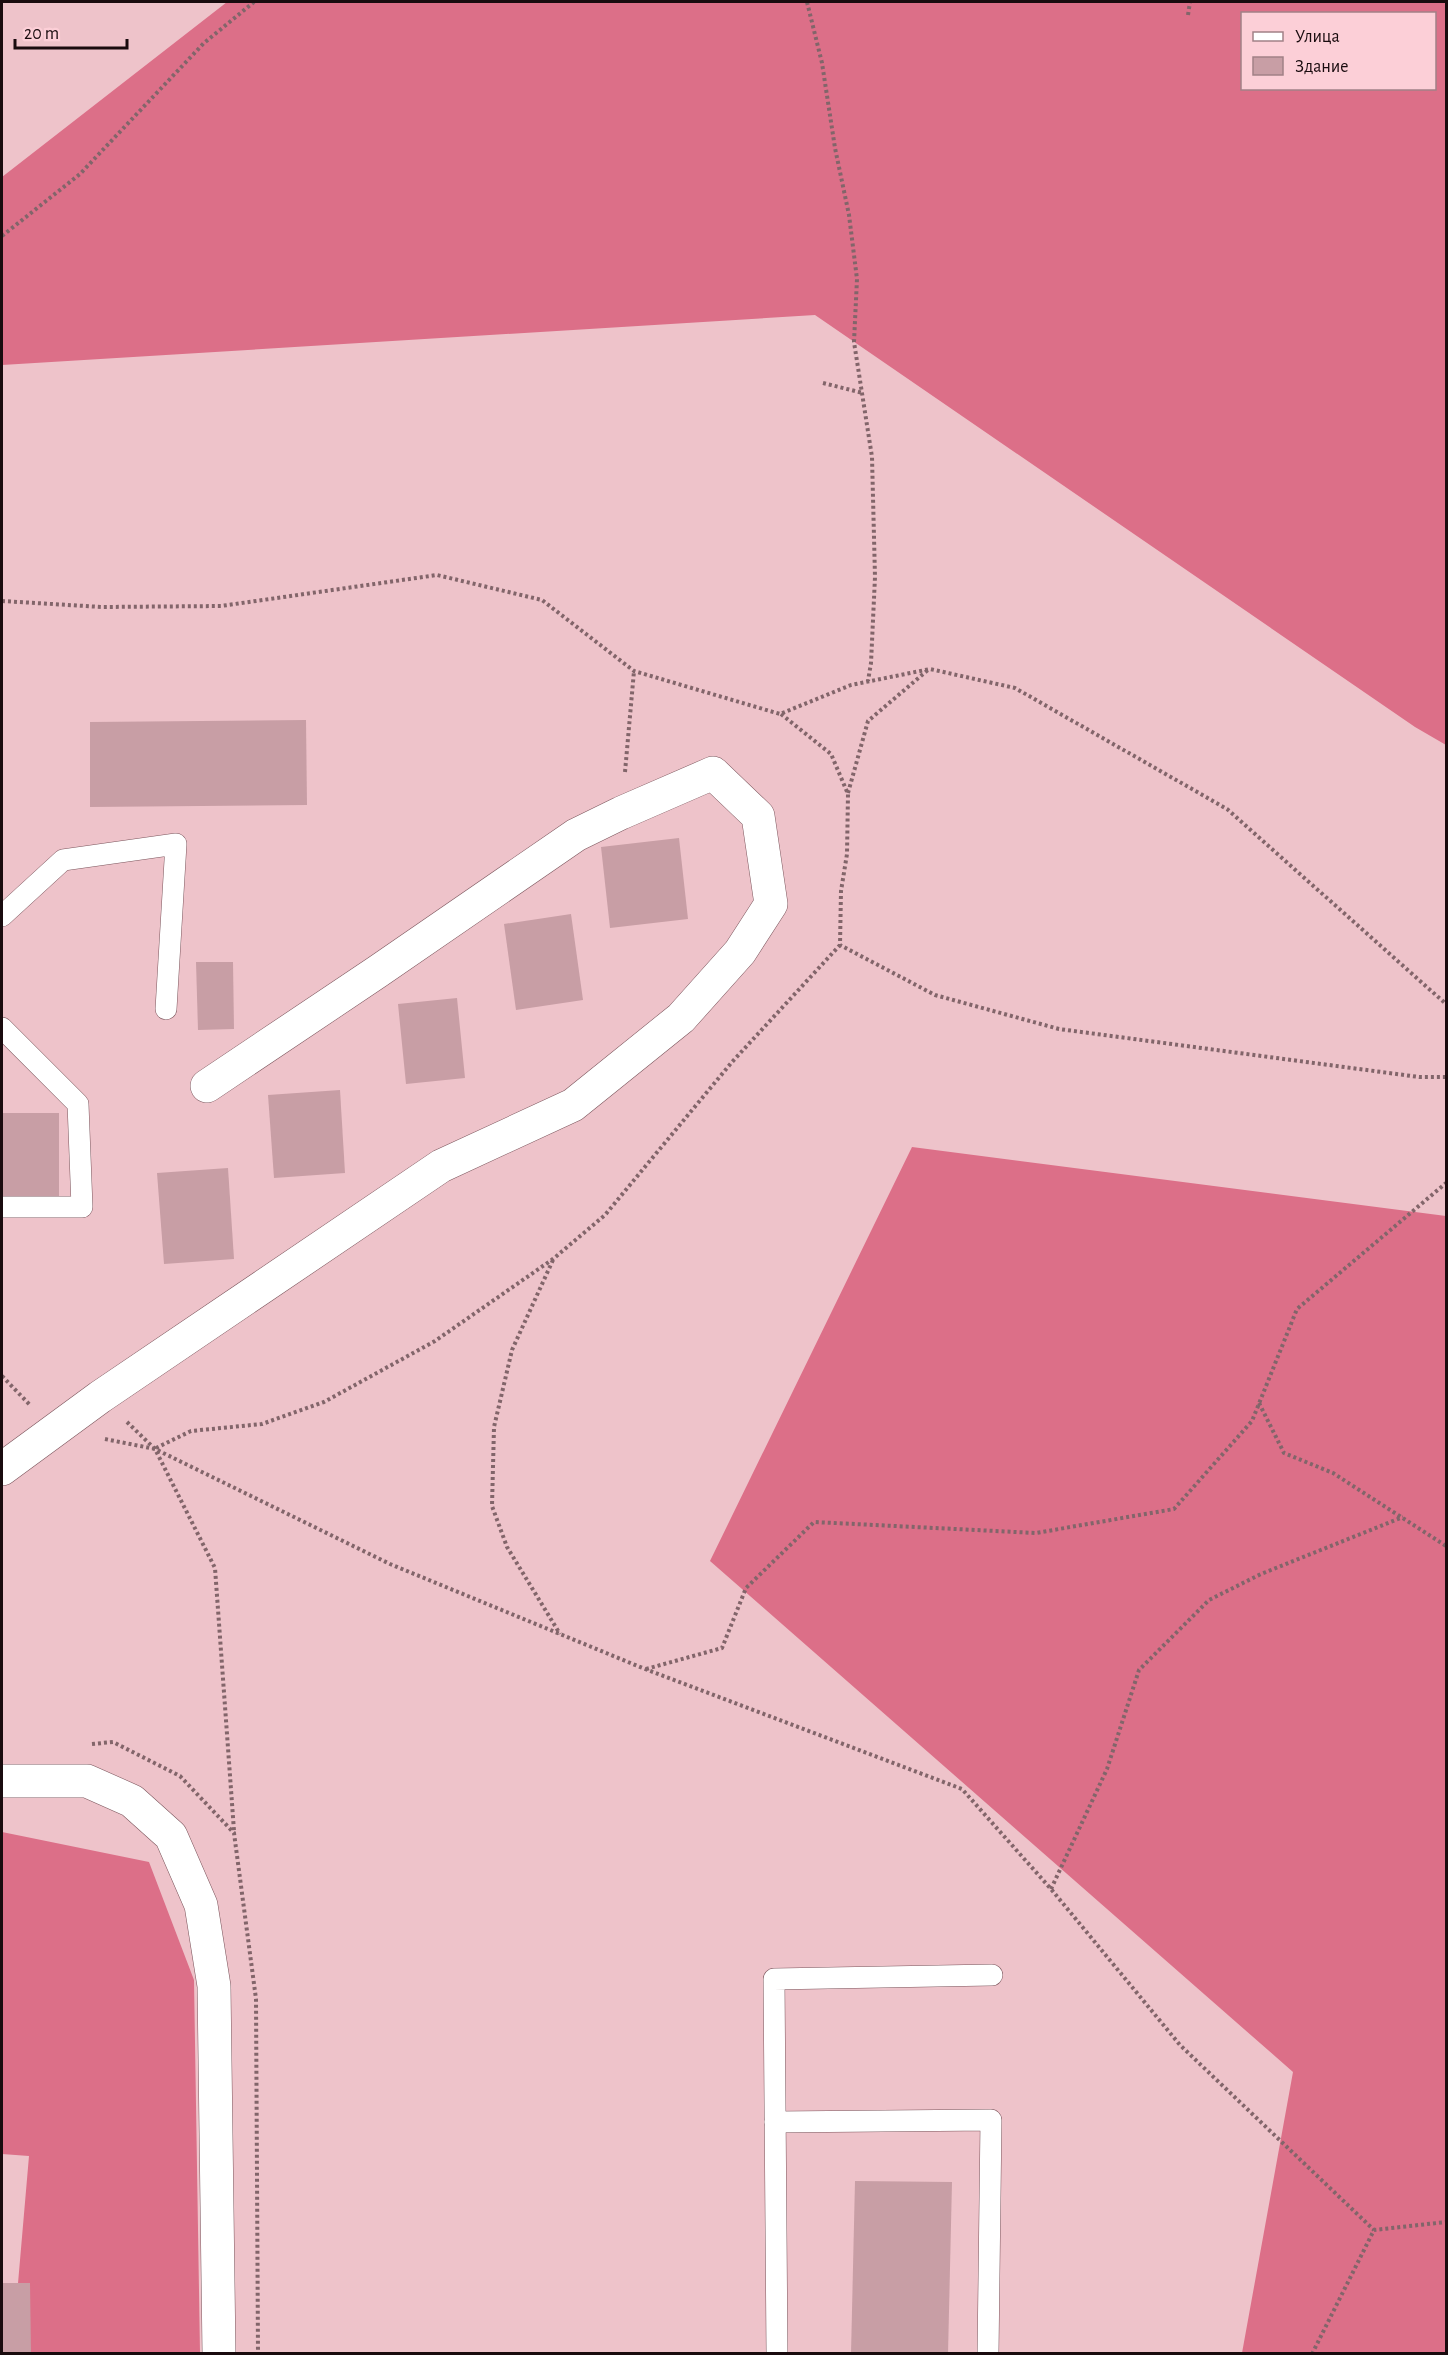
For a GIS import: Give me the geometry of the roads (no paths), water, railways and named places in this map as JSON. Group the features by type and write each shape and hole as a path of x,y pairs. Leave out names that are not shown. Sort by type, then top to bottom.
{"street":[{"path":"2,1469 100,1397 441,1166 573,1105 681,1018 740,952 771,904 758,816 713,773 576,835 378,972 207,1086"},
{"path":"2,1781 87,1781 132,1801 171,1836 201,1905 214,1986 219,2354"}],"lane":[{"path":"2,916 63,860 176,844 166,1009"},
{"path":"2,1028 78,1104 82,1207 2,1207"},
{"path":"777,2354 774,1979 992,1975"},
{"path":"775,2122 991,2120 988,2354"}]}
